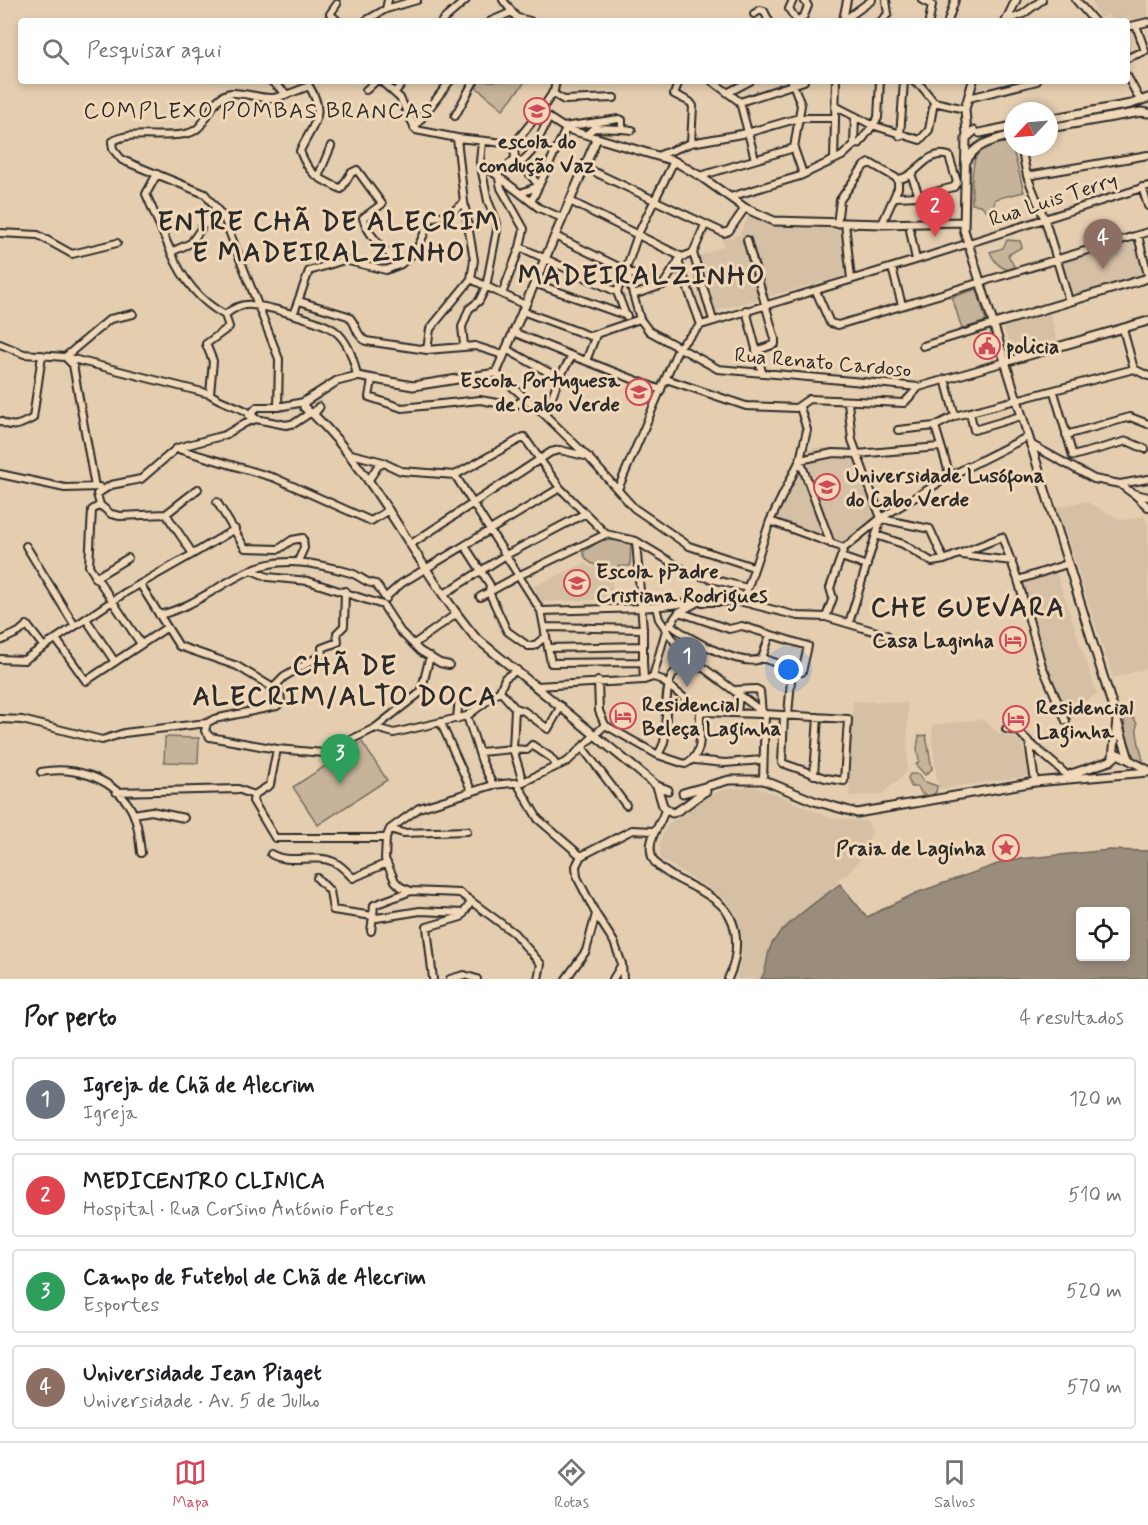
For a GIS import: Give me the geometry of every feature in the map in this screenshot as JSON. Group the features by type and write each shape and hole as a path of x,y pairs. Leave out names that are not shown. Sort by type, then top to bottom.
{"street":[{"path":"386,9 388,0"},
{"path":"370,18 386,9 417,0"},
{"path":"445,18 466,0"},
{"path":"503,0 516,18"},
{"path":"793,0 789,9 795,18"},
{"path":"801,18 804,16 806,3 813,0"},
{"path":"847,0 847,18"},
{"path":"850,18 872,0"},
{"path":"884,18 888,14 886,0"},
{"path":"922,0 932,4 930,18"},
{"path":"949,18 955,0"},
{"path":"1007,18 1016,0"},
{"path":"1024,18 1042,0"},
{"path":"1076,0 1091,18"},
{"path":"335,18 330,14 337,4"},
{"path":"754,14 760,10 764,11 768,18"},
{"path":"498,18 512,12"},
{"path":"1130,26 1148,22"},
{"path":"1130,57 1145,51 1136,25"},
{"path":"1130,83 1145,99"},
{"path":"275,84 287,94"},
{"path":"366,90 373,84"},
{"path":"385,84 395,92 414,128 457,138 514,144"},
{"path":"395,92 402,84"},
{"path":"414,128 448,84"},
{"path":"454,116 472,84"},
{"path":"514,144 540,112 555,84"},
{"path":"678,84 674,94 693,106 691,143"},
{"path":"717,84 740,102 755,159"},
{"path":"729,92 744,84"},
{"path":"740,102 788,84"},
{"path":"794,84 801,105 794,148 804,174"},
{"path":"834,160 836,84"},
{"path":"730,197 804,174 842,156 854,145 859,144 878,118 880,84"},
{"path":"900,136 904,84"},
{"path":"917,84 934,102 965,113 977,132 980,146"},
{"path":"972,84 965,113 962,222 1028,440 1117,718 1129,761 1128,771 1120,774 1112,771 1111,759 1117,718"},
{"path":"969,98 1025,84"},
{"path":"278,407 279,359 224,218 205,194 123,160 114,149 112,142 129,135 153,137 191,133 200,128 220,97 231,93 272,98 309,86 318,102 318,118 300,151 306,168 341,189 351,173 357,170 382,204 363,218 365,224 381,247 401,264"},
{"path":"552,93 564,100 614,98"},
{"path":"1058,127 1144,113 1145,99"},
{"path":"1058,117 1145,99"},
{"path":"835,106 872,125 915,140 924,138 934,102"},
{"path":"540,112 565,128 674,161 700,176 745,208 774,221 841,224 962,222"},
{"path":"854,145 855,116"},
{"path":"498,174 532,150 549,118"},
{"path":"660,155 691,143 747,133 799,118 835,118"},
{"path":"531,202 565,128 572,124 619,119 622,120 622,129"},
{"path":"587,134 594,128 632,130"},
{"path":"966,138 977,132 1004,128"},
{"path":"427,350 430,329 471,279 474,260 464,202 457,138"},
{"path":"496,373 597,138"},
{"path":"966,138 971,147 1004,138"},
{"path":"464,345 462,327 469,309 479,301 486,286 497,223 488,201 480,162 482,141"},
{"path":"514,144 518,161 539,186"},
{"path":"318,177 332,146"},
{"path":"964,165 971,152 980,146"},
{"path":"700,176 794,148"},
{"path":"895,197 919,196 954,187 957,182 949,156 943,155 923,161 910,174 898,179"},
{"path":"1027,176 1148,155"},
{"path":"1023,156 1027,176 1045,220 1069,301"},
{"path":"626,316 617,292 638,234 674,161"},
{"path":"480,162 531,202 562,218"},
{"path":"851,279 841,224 840,200 867,163 885,169 898,179"},
{"path":"584,167 726,233 745,208"},
{"path":"157,174 146,194 182,278 211,307 225,315 229,327 206,344 213,361 210,394"},
{"path":"498,174 501,188 524,229 520,247 502,294"},
{"path":"910,174 919,196"},
{"path":"882,224 895,197 898,179"},
{"path":"521,193 539,186"},
{"path":"1145,186 1148,207"},
{"name":"Rua Luis Terry","path":"701,325 892,268 1145,186"},
{"path":"570,201 638,234 680,259 701,325 680,347 618,489"},
{"path":"293,315 309,271 344,260 386,270 401,264 416,250 432,217 449,215 464,202"},
{"path":"171,252 191,243 216,207"},
{"path":"705,225 693,253 713,320"},
{"path":"910,230 916,260"},
{"path":"816,291 833,325 1148,232"},
{"path":"0,233 38,235 72,254 117,243"},
{"path":"555,236 658,286"},
{"path":"923,346 1148,276 1137,236"},
{"path":"747,240 775,344 756,351"},
{"path":"520,247 617,292"},
{"path":"633,295 666,281 680,259 693,253"},
{"path":"892,268 902,305"},
{"path":"626,269 638,319"},
{"path":"471,279 524,308 590,336 612,326 638,319"},
{"path":"534,283 638,319"},
{"path":"298,301 348,316 354,321 360,337 366,341 427,350 464,345 475,346 505,352 559,378"},
{"path":"225,315 233,309 249,304 293,315 335,331 353,356 357,376"},
{"path":"746,310 762,372"},
{"path":"65,357 110,319 133,314"},
{"name":"Rua Renato Cardoso","path":"638,319 649,332 718,369 919,387 1005,362"},
{"path":"1005,362 1148,321"},
{"path":"1123,329 1134,369"},
{"path":"513,332 661,390"},
{"path":"586,361 596,335"},
{"path":"0,344 24,354 65,357 210,394 253,416 286,425 295,423 319,406 329,387"},
{"path":"0,421 8,426 19,426 33,418 42,356"},
{"path":"545,415 559,378 572,356"},
{"path":"65,357 73,365 95,487"},
{"path":"898,430 935,426 955,416 1054,392 1134,369 1148,376"},
{"path":"753,567 689,546 634,508 590,458 496,373 413,386 357,376 337,381 307,400 305,410 327,428 368,481 456,614 475,636 657,786 668,790 676,789 683,793 729,780 763,780 814,801 857,813 1064,777 1148,771"},
{"path":"666,379 746,406 800,407 809,399 904,403 919,387"},
{"path":"945,379 955,416"},
{"path":"372,380 369,397 402,408 480,400 514,406 526,398"},
{"path":"1054,392 1073,456 1127,441 1144,449"},
{"path":"0,474 64,488 95,487 141,479 177,448 225,435 253,416 257,407 278,407 316,398 327,428"},
{"path":"848,402 852,440 881,518 849,623"},
{"path":"743,602 770,521 800,460 807,430 800,407"},
{"path":"970,412 974,430 1021,416"},
{"path":"1066,435 1130,417 1148,424"},
{"path":"935,426 939,447 950,476"},
{"path":"346,453 384,463 401,471 455,475 524,438 560,488 606,534 636,541 689,573 747,588"},
{"path":"826,617 833,598 830,588 844,548 881,518 950,476 1028,440"},
{"path":"1028,440 1094,479 1120,484 1148,478"},
{"path":"800,460 833,453 857,454 939,447"},
{"path":"177,448 275,478 371,521 389,510"},
{"path":"411,544 472,502 555,450 590,458"},
{"path":"800,460 831,544"},
{"path":"368,481 378,466 384,463"},
{"path":"455,475 489,531 520,575 541,612 546,627 551,663 643,662"},
{"path":"1120,484 1148,507"},
{"path":"111,485 97,494 100,506 111,514 120,516 166,514 198,489"},
{"path":"383,605 386,597 402,583 560,488"},
{"path":"1132,493 1148,497"},
{"path":"217,502 245,548 279,549 292,540 303,538 304,548 298,561"},
{"path":"100,506 93,510 88,566 141,644"},
{"path":"166,514 193,554"},
{"path":"444,594 506,555 584,514"},
{"path":"881,518 930,529 944,560"},
{"path":"770,521 844,548"},
{"path":"0,659 24,660 111,602 235,529"},
{"path":"480,597 606,534"},
{"path":"876,535 903,544 925,560 944,560 1002,537 1018,580 1041,666 1066,721"},
{"path":"636,541 644,629 644,680"},
{"path":"26,546 75,626"},
{"path":"465,546 490,585 489,592 507,631 528,646 534,646 546,636"},
{"path":"959,554 1012,561"},
{"path":"841,557 867,566"},
{"path":"95,578 128,558"},
{"path":"159,615 177,611 200,600 260,566 298,561 355,574 365,583 376,584 386,597"},
{"path":"1018,580 1067,564"},
{"path":"251,570 268,577 308,581 383,605 400,631 414,644 430,656 449,665"},
{"path":"0,719 22,720 102,740 124,734 207,723 214,718 277,706 282,698 274,687 237,666 180,646 166,628 140,584"},
{"path":"274,687 284,677 323,654 322,648 338,642 337,633 344,626 345,591"},
{"path":"541,612 656,608 698,602 743,602 798,616 826,617 887,635"},
{"path":"653,677 668,627 679,612 698,602"},
{"path":"656,608 681,651 763,714"},
{"path":"679,612 729,629 742,626 808,646 802,672 762,658"},
{"path":"414,644 456,614"},
{"path":"86,619 116,662"},
{"path":"0,641 19,632 27,625 44,646"},
{"path":"546,627 644,629"},
{"path":"668,627 743,661 756,662 762,658 770,634"},
{"path":"57,639 86,681 166,628"},
{"path":"548,648 643,646"},
{"path":"207,723 205,731 210,737 277,749 324,753 375,728 421,692 430,656"},
{"path":"658,755 664,741 667,687 674,674 684,668 702,669"},
{"path":"536,686 644,680 653,677 660,679 667,687 702,712 786,715 848,719 844,780 814,775 782,763 786,715 792,669"},
{"path":"375,728 394,733 467,716 500,691 505,678 517,670"},
{"path":"598,681 599,711 605,725 658,755 685,764 694,760 725,763 762,760"},
{"path":"736,692 756,689 760,691 763,714 763,780"},
{"path":"500,691 515,708 524,711 548,729 561,706"},
{"path":"736,692 737,713"},
{"path":"457,719 459,697"},
{"path":"515,708 513,749 520,782 538,819 581,856"},
{"path":"694,760 699,753 702,712"},
{"path":"467,716 493,785"},
{"path":"814,775 818,717"},
{"path":"441,723 472,792"},
{"path":"538,979 541,964 514,933 460,894 411,891 401,887 395,881 387,863 387,838 390,829 419,808 493,785 520,782 568,761 605,725"},
{"path":"1006,729 1019,732 1064,777"},
{"path":"1029,742 1035,782"},
{"path":"480,752 527,750 532,745 550,757 557,766"},
{"path":"582,747 626,805"},
{"path":"254,795 270,785 277,749"},
{"path":"1064,777 1121,754 1148,771"},
{"path":"41,772 59,768 77,770 116,792 134,814 141,854"},
{"path":"657,786 669,811"},
{"path":"669,811 680,811 685,804 710,787"},
{"path":"116,792 238,789 254,795"},
{"path":"662,796 668,790"},
{"path":"683,793 685,804"},
{"path":"254,795 254,801 275,838 387,838"},
{"path":"134,814 152,811 184,818"},
{"path":"669,811 653,831 652,858 657,865 724,908 735,933 737,953 728,979"},
{"path":"390,829 403,832 468,831"},
{"path":"623,979 622,964 614,942 577,877 576,866 581,856 632,830 653,831"},
{"path":"272,854 280,859 311,857 335,862 353,878 387,863"},
{"path":"317,878 330,891 333,910 377,918 420,911 464,913"},
{"path":"371,931 374,905 411,891"},
{"path":"433,979 427,927 461,917 471,902"},
{"path":"566,979 585,951 596,914"},
{"path":"613,979 622,964"},
{"path":"450,979 464,977 477,979"}],"shaded area":[{"path":"1091,0 1148,0 1148,18 1137,20 1128,17 1110,18 1109,15 1099,18"},
{"path":"478,84 524,84 503,109 476,87"},
{"path":"1004,143 1004,156 1015,156 1024,192 995,199 993,211 989,213 981,205 972,204 972,174 978,152 992,144"},
{"path":"749,216 770,224 844,230 848,275 710,312 695,258 724,246 722,240 739,235"},
{"path":"1007,240 1020,241 1022,247 1008,255 1014,266 1010,270 997,264 990,252 1003,248"},
{"path":"1135,240 1146,276 1071,297 1061,262"},
{"path":"977,289 986,321 962,329 952,297"},
{"path":"1050,313 1057,341 1013,354 1003,327"},
{"name":"Universidade Lusófona do Cabo Verde","path":"813,448 844,448 852,452 879,518 843,545 773,520 801,456"},
{"path":"1085,501 1122,520 1144,516 1148,526 1148,668 1113,678 1057,507"},
{"path":"601,540 631,541 630,566 609,567 590,563 583,552"},
{"name":"Escola pPadre Cristiana Rodrigues","path":"586,563 588,567 610,568 614,599 541,602 534,586"},
{"path":"1056,572 1097,694 1067,712 1047,672 1022,583"},
{"path":"853,701 908,703 907,772 881,795 849,796"},
{"path":"1127,717 1133,718 1137,723 1144,766 1134,761 1128,746 1124,720"},
{"path":"982,719 999,733 1022,741 1028,776 938,789 932,740 933,725"},
{"path":"926,735 932,769 925,775 916,765 919,761 917,749 919,736"},
{"path":"165,737 199,738 198,763 164,762"},
{"path":"362,742 387,780 318,825 293,787"},
{"path":"910,774 918,774 923,781 937,786 936,792 930,797 922,794 918,787 911,787 908,778"},
{"path":"754,787 779,795 830,818 867,821 872,832 860,860 846,875 836,880 840,884 795,917 770,946 766,971 761,979 736,979 742,955 742,939 735,916 724,898 660,858 660,841 668,824 714,793 727,789"},
{"path":"1109,850 1148,851 1148,979 761,979 774,940 801,913 840,884 867,917 916,893 1009,860"}],"place":[{"name":"escola do condução Vaz","path":"537,111"},
{"name":"MEDICENTRO CLINICA","path":"935,237"},
{"name":"Universidade Jean Piaget","path":"1103,269"},
{"name":"policia","path":"987,346"},
{"name":"Escola Portuguesa de Cabo Verde","path":"639,392"},
{"name":"Universidade Lusófona do Cabo Verde","path":"827,487"},
{"name":"Escola pPadre Cristiana Rodrigues","path":"577,583"},
{"name":"Casa Laginha","path":"1013,640"},
{"name":"Igreja de Chã de Alecrim","path":"687,687"},
{"name":"Residencial Beleça Laginha","path":"623,716"},
{"name":"Residencial Laginha","path":"1016,719"},
{"name":"Campo de Futebol de Chã de Alecrim","path":"340,784"},
{"name":"Praia de Laginha","path":"1006,848"}],"district":[{"name":"COMPLEXO POMBAS BRANCAS","path":"259,110"},
{"name":"ENTRE CHÃ DE ALECRIM E MADEIRALZINHO","path":"329,236"},
{"name":"MADEIRALZINHO","path":"642,275"},
{"name":"CHE GUEVARA","path":"968,607"},
{"name":"CHÃ DE ALECRIM/ALTO DOCA","path":"345,680"}]}
